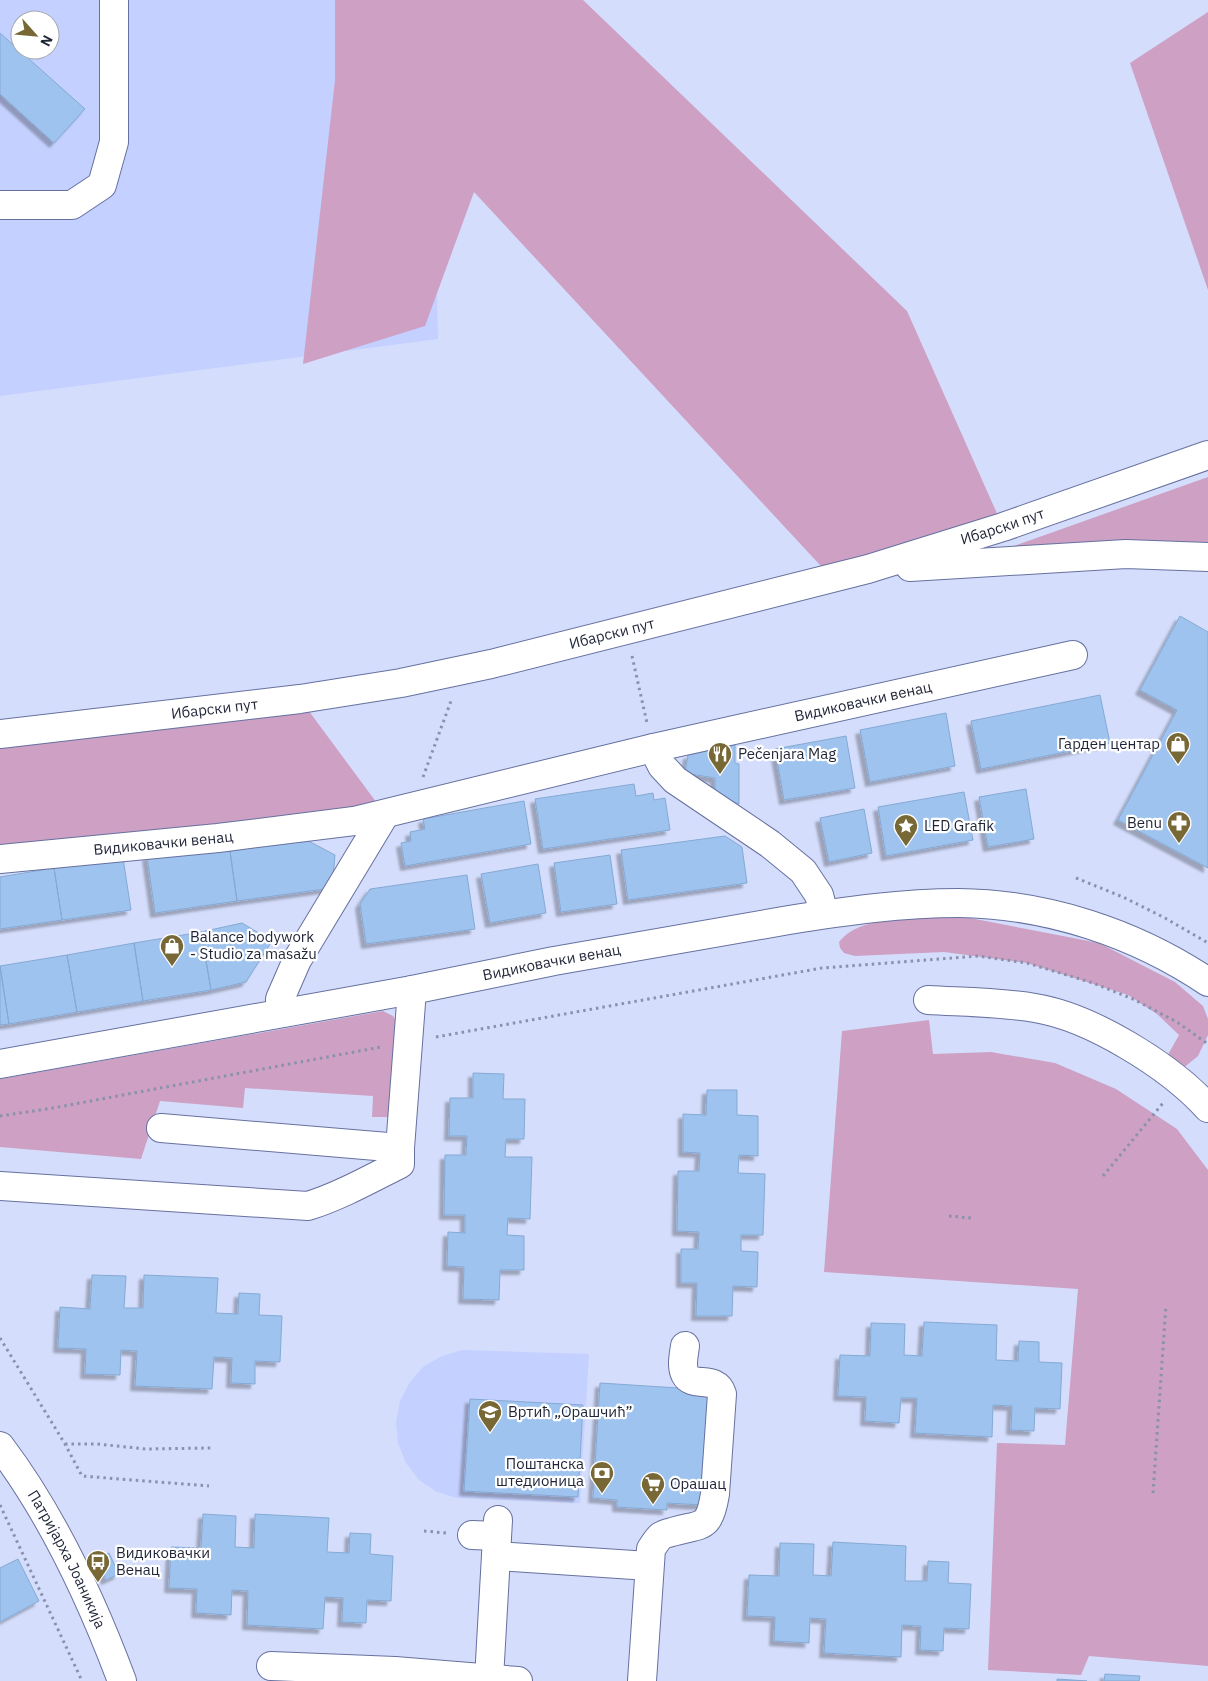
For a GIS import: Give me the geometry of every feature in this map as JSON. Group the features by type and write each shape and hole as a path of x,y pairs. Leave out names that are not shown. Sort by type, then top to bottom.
{"main road":[{"path":"0,205 72,204 102,185 114,142 114,0"},
{"name":"Ибарски пут","path":"6,729 300,699 401,683 526,656 868,570 1003,527 1208,455"},
{"path":"868,570 1126,554 1208,557"},
{"name":"Видиковачки венац","path":"0,859 218,838 354,821 652,748 1073,655"},
{"path":"652,748 662,766 675,780 770,844 803,871 819,895 824,914"},
{"path":"280,1013 280,999 297,960 385,814"},
{"name":"Видиковачки венац","path":"0,1064 412,990 554,961 824,914 901,906 961,903 1011,907 1073,918 1139,944 1208,982"},
{"path":"0,1186 308,1206 327,1200 400,1164 412,990"},
{"path":"928,1000 1010,1004 1059,1014 1125,1044 1181,1083 1208,1108"},
{"path":"161,1128 400,1148"},
{"path":"642,1681 651,1549 660,1537 678,1530 700,1526 706,1522 713,1505 722,1394 719,1387 713,1384 690,1380 686,1377 684,1367 685,1346"},
{"name":"Патријарха Јоаникија","path":"0,1446 52,1526 88,1598 122,1681"},
{"path":"489,1679 482,1536 649,1566"},
{"path":"271,1666 395,1671 518,1681"}],"path":[{"path":"626,631 652,748"},
{"path":"412,806 452,697 450,673"},
{"path":"1076,878 1123,897 1165,918 1208,943"},
{"path":"0,1116 822,968"},
{"path":"1103,1176 1181,1083"},
{"path":"949,1216 971,1218"},
{"path":"1153,1493 1166,1305"},
{"path":"0,1338 65,1444 82,1476 209,1486"},
{"path":"65,1444 97,1444 146,1449 211,1448"},
{"path":"0,1505 82,1681"},
{"path":"424,1531 482,1536"}],"shaded area":[{"path":"0,0 429,0 438,339 0,396"},
{"path":"335,0 583,0 907,311 1003,527 832,578 474,192 425,326 303,364 335,80"},
{"path":"1208,12 1208,290 1130,63"},
{"path":"1208,477 1208,543 1014,546"},
{"path":"300,699 385,814 0,850 0,734"},
{"path":"918,917 970,918 1099,943 1175,982 1203,1006 1208,1019 1208,1035 1198,1056 1182,1069 1165,1060 1179,1035 1157,1014 1128,995 1027,963 944,952 855,956 844,953 840,948 839,942 846,935 865,925 886,920"},
{"path":"383,1011 393,1016 399,1026 393,1112 388,1117 372,1117 373,1096 245,1088 243,1108 160,1101 141,1159 0,1147 0,1079"},
{"path":"929,1020 933,1054 991,1052 1055,1063 1116,1089 1177,1129 1208,1170 1208,1666 1089,1656 1081,1675 988,1670 997,1443 1065,1445 1078,1289 824,1272 842,1031"},
{"name":"Вртић „Орашчић”","path":"463,1350 589,1354 580,1503 457,1498 437,1492 419,1480 406,1463 398,1443 396,1422 400,1401 410,1382 424,1366 442,1356"}],"building":[{"path":"0,33 10,42 10,60 30,60 85,109 54,143 0,94"},
{"name":"Гарден центар","path":"1180,616 1208,632 1208,868 1118,820 1177,710 1140,690"},
{"path":"1100,695 1110,743 981,769 971,721"},
{"path":"946,713 955,766 870,782 860,730"},
{"path":"846,736 855,788 784,800 775,749"},
{"name":"Pečenjara Mag","path":"735,745 735,763 739,764 739,804 715,794 715,778 685,773 688,755"},
{"path":"634,784 636,796 653,793 654,800 665,798 670,830 543,849 535,799"},
{"path":"1026,789 1034,839 988,847 979,797"},
{"path":"964,792 973,840 886,856 878,807"},
{"path":"524,801 531,844 405,866 401,843 411,841 410,832 425,829 423,819"},
{"path":"864,809 872,853 829,862 820,818"},
{"path":"297,835 335,855 332,888 237,901 229,844"},
{"path":"725,836 742,847 747,883 628,900 621,850"},
{"path":"229,844 237,901 155,913 147,856"},
{"path":"610,855 617,904 561,912 554,863"},
{"path":"123,858 131,910 62,920 54,868"},
{"path":"538,864 546,913 490,923 481,874"},
{"path":"54,868 62,920 0,929 0,877"},
{"path":"467,875 475,929 366,944 360,904 370,889"},
{"path":"242,923 272,941 246,982 211,990 201,932"},
{"name":"Balance bodywork - Studio za masažu","path":"201,932 211,990 143,1001 134,943"},
{"path":"134,943 143,1001 77,1012 67,955"},
{"path":"67,955 77,1012 9,1024 0,966"},
{"path":"0,966 9,1024 0,1025"},
{"path":"473,1073 504,1074 503,1099 525,1099 524,1139 506,1139 505,1157 532,1157 530,1219 508,1218 507,1235 524,1236 524,1270 500,1270 499,1300 463,1299 464,1267 447,1266 448,1232 465,1233 465,1215 444,1215 445,1155 466,1155 467,1136 449,1136 450,1098 473,1098"},
{"path":"707,1090 737,1090 737,1115 758,1116 758,1156 739,1155 738,1173 765,1174 763,1235 741,1235 741,1251 758,1252 757,1287 733,1286 732,1316 696,1316 697,1283 681,1283 681,1249 698,1249 699,1232 677,1231 678,1171 699,1171 700,1153 683,1152 683,1114 706,1115"},
{"path":"92,1275 126,1276 124,1308 143,1308 144,1275 218,1278 216,1313 238,1314 239,1293 260,1294 259,1315 282,1316 280,1362 255,1361 255,1384 231,1383 232,1358 214,1357 212,1389 135,1386 137,1351 121,1350 120,1375 85,1374 86,1349 58,1348 60,1307 90,1309"},
{"path":"924,1322 997,1325 996,1360 1018,1361 1019,1341 1039,1342 1039,1362 1062,1363 1060,1409 1035,1408 1034,1431 1011,1430 1012,1406 993,1405 992,1437 915,1433 917,1398 901,1398 899,1423 865,1421 866,1397 838,1396 840,1355 870,1356 871,1323 905,1324 904,1355 922,1356"},
{"path":"600,1383 710,1390 703,1505 667,1503 667,1510 617,1507 617,1500 593,1498"},
{"path":"470,1399 583,1405 578,1497 464,1491"},
{"path":"203,1514 236,1516 235,1547 254,1548 255,1514 329,1518 327,1552 349,1553 350,1533 371,1534 370,1554 393,1556 391,1601 367,1600 366,1623 342,1622 343,1598 325,1597 323,1629 247,1625 248,1591 232,1590 231,1615 196,1613 197,1589 169,1588 171,1547 201,1548"},
{"path":"833,1542 906,1546 905,1581 927,1581 928,1561 949,1562 948,1583 971,1584 969,1629 944,1628 943,1651 920,1650 921,1626 902,1625 901,1657 824,1653 826,1619 810,1618 809,1643 774,1641 775,1617 747,1616 749,1575 779,1576 780,1543 814,1544 813,1575 831,1576"},
{"path":"109,1553 119,1574 106,1580 97,1559"},
{"path":"18,1559 39,1601 0,1622 0,1568"},
{"path":"1105,1674 1140,1676 1139,1681 1104,1681"},
{"path":"1057,1679 1087,1681 1057,1681"}],"place":[{"name":"Гарден центар","path":"1178,765"},
{"name":"Pečenjara Mag","path":"720,775"},
{"name":"Benu","path":"1179,844"},
{"name":"LED Grafik","path":"906,847"},
{"name":"Balance bodywork - Studio za masažu","path":"172,967"},
{"name":"Вртић „Орашчић”","path":"490,1433"},
{"name":"Поштанска штедионица","path":"602,1494"},
{"name":"Орашац","path":"653,1505"},
{"name":"Видиковачки Венац","path":"98,1583"}]}
